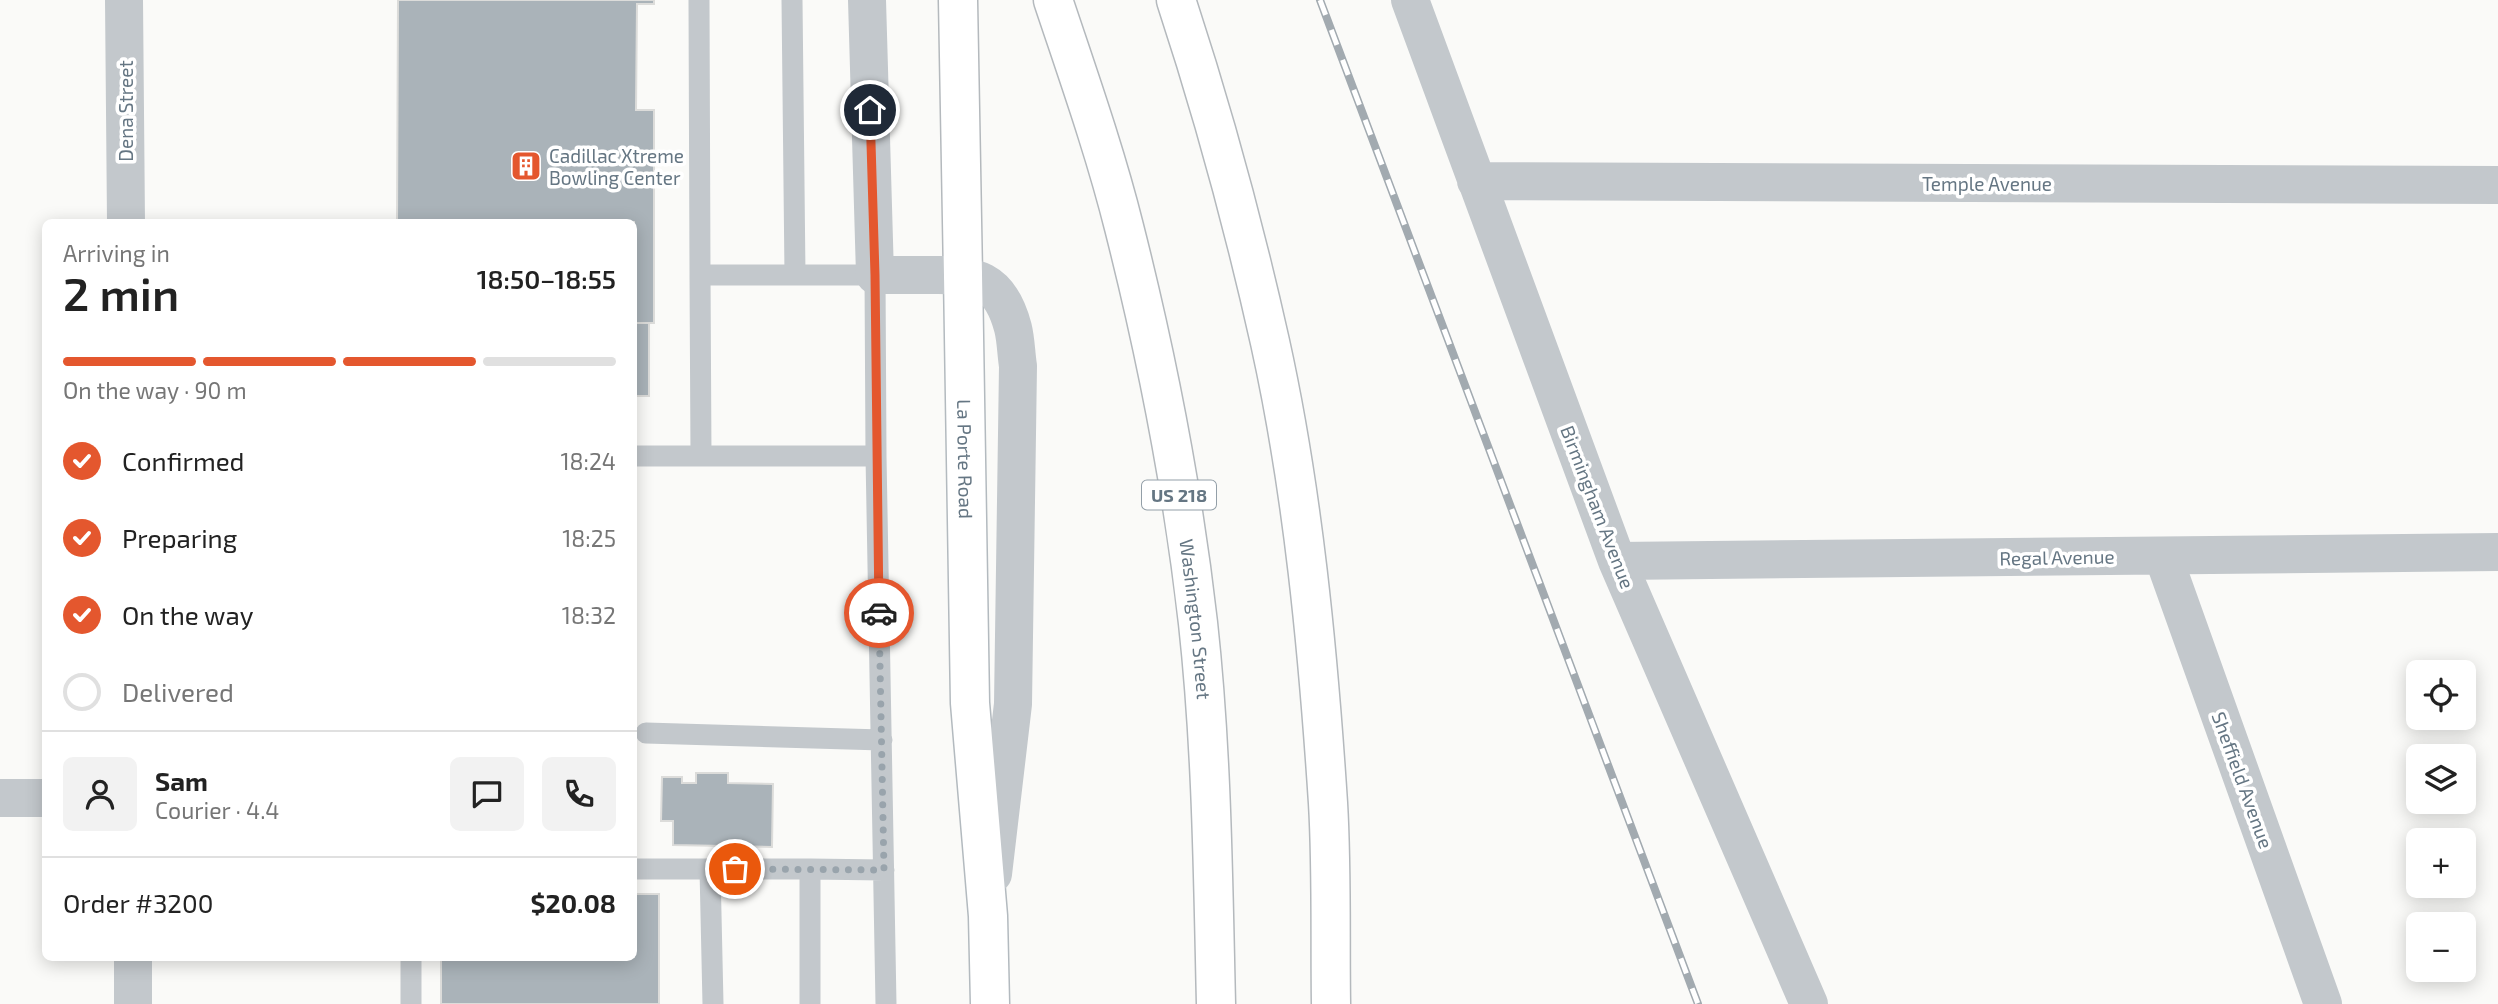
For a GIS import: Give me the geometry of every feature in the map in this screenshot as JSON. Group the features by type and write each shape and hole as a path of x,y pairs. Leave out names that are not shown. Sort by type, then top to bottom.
{"main road":[{"name":"La Porte Road","path":"958,0 970,703 988,916 990,1004"},
{"name":"Washington Street","path":"1053,0 1090,109 1124,227 1156,366 1178,491 1198,623 1212,810 1216,1004"},
{"path":"1176,0 1237,205 1270,343 1294,477 1312,614 1328,805 1331,1004"}],"street":[{"name":"Dena Street","path":"124,0 126,219"},
{"path":"867,0 875,275 963,275 982,281 996,292 1013,328 1018,366 1013,705 988,916"},
{"name":"Birmingham Avenue","path":"1410,0 1617,561 1809,1004"},
{"name":"Temple Avenue","path":"1476,181 2498,185"},
{"name":"Regal Avenue","path":"1617,561 2498,552"},
{"name":"Sheffield Avenue","path":"2163,556 2323,1004"},
{"path":"0,797 42,798"},
{"path":"133,961 133,1004"}],"lane":[{"path":"699,0 701,456"},
{"path":"792,0 794,275"},
{"path":"700,275 875,275 886,1004"},
{"path":"637,456 876,456"},
{"path":"646,733 882,740"},
{"path":"637,869 884,870"},
{"path":"710,869 713,1004"},
{"path":"810,869 810,1004"},
{"path":"411,961 411,1004"}],"building":[{"name":"Cadillac Xtreme Bowling Center","path":"398,0 654,0 654,4 637,4 636,110 654,110 654,323 637,323 637,219 397,219"},
{"path":"637,323 649,323 649,396 637,396"},
{"path":"696,773 728,773 728,783 773,784 772,847 673,845 673,821 661,821 662,777 682,777 682,783 696,783"},
{"path":"637,894 659,894 659,1004 441,1004 441,961 637,961"}],"railway":[{"path":"1320,0 1698,1004"}],"way so far":[{"path":"735,869 884,870 879,613"}],"place":[{"name":"Cadillac Xtreme Bowling Center","path":"526,166"}],"route":[{"path":"870,110 879,613"}]}
